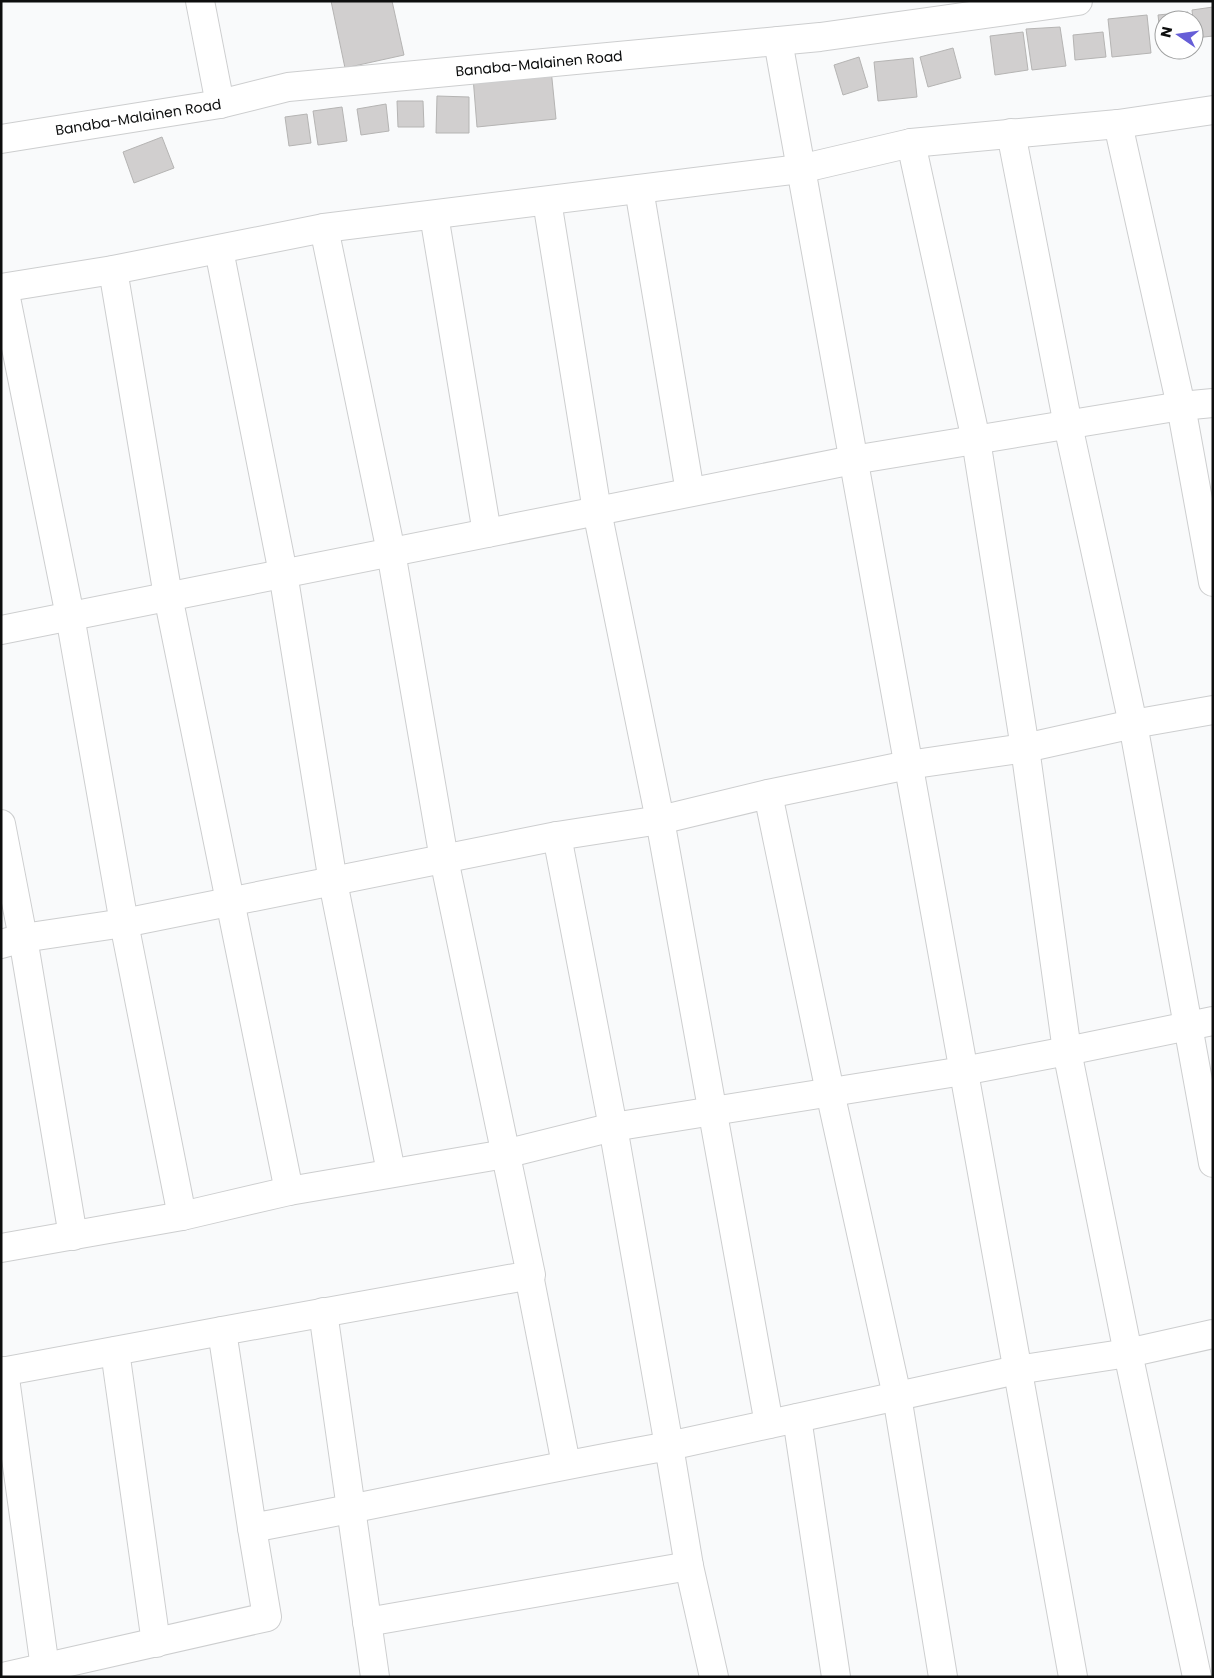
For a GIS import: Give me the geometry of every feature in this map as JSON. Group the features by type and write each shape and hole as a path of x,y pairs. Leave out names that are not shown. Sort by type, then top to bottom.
{"street":[{"path":"200,1 220,104"},
{"name":"Banaba-Malainen Road","path":"1,139 220,104 288,87 820,37 1078,1"},
{"path":"778,41 1074,1677"},
{"path":"182,1216 124,923 70,616 3,288 113,270 324,228 800,169 911,143 1118,124 1213,110"},
{"path":"1118,124 1181,406 1213,582"},
{"path":"1011,133 1068,425 1200,1023 1213,1164"},
{"path":"911,143 976,440 1025,748 1067,1051 1128,1353 1197,1677"},
{"path":"639,189 690,492"},
{"path":"547,201 597,511 660,820 769,1424"},
{"path":"434,215 487,533"},
{"path":"324,228 391,552 444,859 531,1275 529,1275 566,1464"},
{"path":"218,250 283,574 333,882 392,1172"},
{"path":"113,270 168,596 289,1190"},
{"path":"1,630 853,460 1181,406 1213,403"},
{"path":"12,941 124,923 557,836 660,820 768,794 908,765 1025,748 1133,724 1213,710"},
{"path":"768,794 830,1092 897,1396 943,1677"},
{"path":"1,824 12,941 73,1236"},
{"path":"557,836 613,1127 689,1566 714,1677"},
{"path":"1,1248 182,1216 289,1190 506,1154 613,1127 963,1071 1200,1023"},
{"path":"45,1668 3,1371 529,1275"},
{"path":"323,1312 375,1677"},
{"path":"4,1677 267,1617 222,1331"},
{"path":"252,1528 352,1510 566,1464 669,1446 1017,1370 1128,1353 1213,1334"},
{"path":"115,1351 156,1642"},
{"path":"797,1418 836,1677"},
{"path":"367,1622 689,1566"},
{"path":"1208,1677 1213,1676"}],"building":[{"path":"331,1 392,1 404,55 345,68"},
{"path":"1213,7 1213,36 1204,37 1204,10 1192,10"},
{"path":"1147,15 1151,53 1112,57 1108,19"},
{"path":"1060,27 1066,66 1032,70 1026,29"},
{"path":"1023,32 1028,70 995,75 990,36"},
{"path":"1103,32 1106,57 1075,60 1073,35"},
{"path":"953,48 961,78 928,87 920,57"},
{"path":"859,57 868,87 843,95 834,65"},
{"path":"913,58 917,97 878,101 874,62"},
{"path":"551,69 556,119 477,127 473,77"},
{"path":"437,96 469,97 469,133 436,133"},
{"path":"397,101 423,101 424,127 398,127"},
{"path":"386,104 389,131 361,135 357,109"},
{"path":"342,107 347,141 318,145 313,111"},
{"path":"307,114 311,143 289,146 285,117"},
{"path":"162,137 174,168 134,183 123,152"}]}
